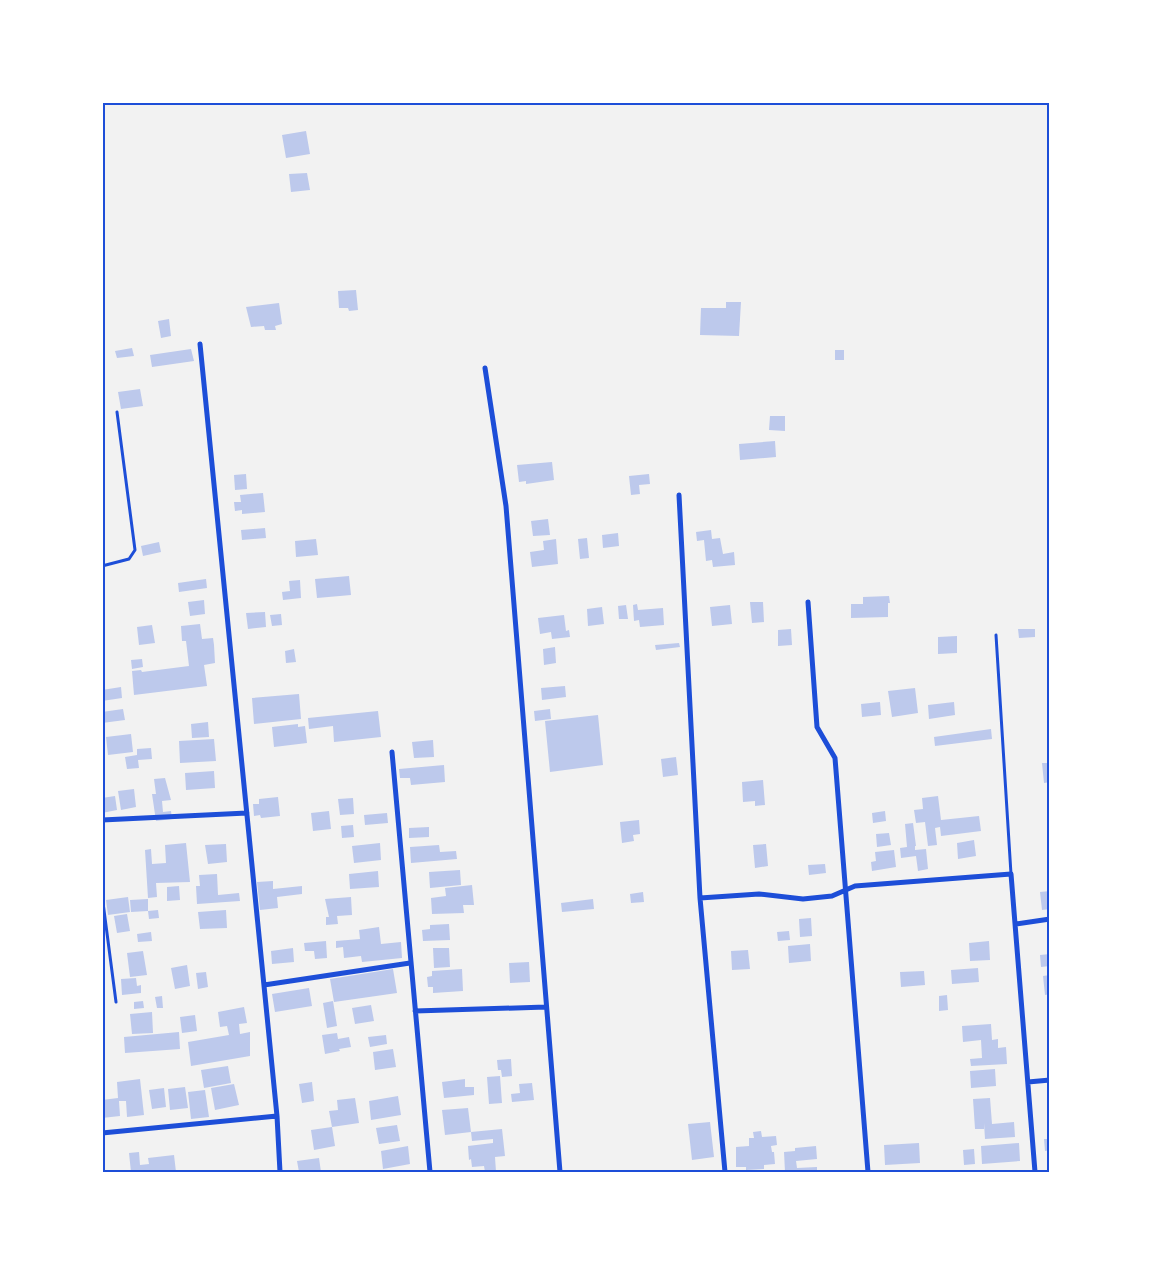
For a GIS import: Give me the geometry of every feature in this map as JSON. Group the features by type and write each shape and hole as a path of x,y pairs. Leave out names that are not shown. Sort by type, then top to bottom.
{"street":[{"path":"200,344 277,1116 280,1172"},
{"path":"485,368 506,506 560,1172"},
{"path":"679,495 700,898 725,1172"},
{"path":"808,602 817,728 835,758 868,1172"},
{"path":"392,752 430,1172"},
{"path":"102,820 247,813"},
{"path":"700,898 759,894 803,899 826,897 855,886 1011,874 1034,1172"},
{"path":"1016,924 1050,920"},
{"path":"264,985 410,964"},
{"path":"414,1011 546,1007"},
{"path":"1028,1082 1050,1080"},
{"path":"102,1133 277,1116"}],"lane":[{"path":"102,566 129,559 135,550 117,412"},
{"path":"996,636 1011,874"},
{"path":"102,895 116,1002"}],"building":[{"path":"306,131 310,154 286,158 282,135"},
{"path":"307,173 310,190 291,192 289,174"},
{"path":"356,290 358,310 349,311 348,308 339,308 338,291"},
{"path":"726,302 741,302 739,336 700,335 701,308 726,308"},
{"path":"279,303 282,324 275,326 276,330 265,330 264,326 251,327 246,307"},
{"path":"169,319 171,336 161,338 158,321"},
{"path":"132,348 134,356 117,358 115,351"},
{"path":"191,349 194,361 152,367 150,355"},
{"path":"835,350 844,350 844,360 835,360"},
{"path":"140,389 143,406 121,409 118,392"},
{"path":"770,416 785,416 785,431 769,430"},
{"path":"775,441 776,457 740,460 739,444"},
{"path":"552,462 554,480 526,484 526,481 519,482 517,465"},
{"path":"246,474 247,489 235,490 234,475"},
{"path":"649,474 650,484 639,485 640,494 631,495 629,476"},
{"path":"263,493 265,512 242,514 242,510 235,511 234,502 241,502 240,495"},
{"path":"548,519 550,535 533,536 531,521"},
{"path":"265,528 266,538 242,540 241,530"},
{"path":"711,530 712,539 720,538 723,554 734,552 735,565 713,567 712,560 706,561 704,540 697,541 696,532"},
{"path":"618,533 619,546 603,548 602,535"},
{"path":"587,538 589,558 580,559 578,539"},
{"path":"316,539 318,555 296,557 295,541"},
{"path":"556,539 558,564 532,567 530,552 544,550 543,541"},
{"path":"159,542 161,552 143,556 141,546"},
{"path":"349,576 351,595 317,598 315,579"},
{"path":"206,579 207,588 179,592 178,583"},
{"path":"300,580 301,598 283,600 282,592 290,591 289,581"},
{"path":"889,596 888,617 851,618 851,604 863,604 863,597"},
{"path":"204,600 205,614 190,616 188,602"},
{"path":"750,602 763,602 764,622 752,623"},
{"path":"637,604 638,610 663,608 664,625 640,627 639,620 634,621 633,605"},
{"path":"626,605 628,619 619,619 618,606"},
{"path":"730,605 732,624 712,626 710,607"},
{"path":"602,607 604,624 588,626 587,609"},
{"path":"265,612 266,627 248,629 246,613"},
{"path":"281,614 282,625 272,626 270,615"},
{"path":"564,615 566,631 569,630 570,637 552,639 551,632 540,634 538,618"},
{"path":"200,624 202,639 213,638 214,645 215,663 204,665 207,686 134,695 132,671 141,670 142,672 189,666 186,641 182,641 181,626"},
{"path":"152,625 155,643 139,645 137,627"},
{"path":"791,629 792,645 778,646 778,630"},
{"path":"1018,629 1035,629 1035,637 1019,638"},
{"path":"957,636 957,653 938,654 938,637"},
{"path":"679,643 680,647 656,650 655,645"},
{"path":"555,647 556,663 544,665 543,649"},
{"path":"294,649 296,662 286,663 285,651"},
{"path":"142,659 143,667 132,669 131,660"},
{"path":"565,686 566,697 542,700 541,688"},
{"path":"121,687 122,698 102,701 102,690"},
{"path":"915,688 918,713 892,717 888,691"},
{"path":"299,694 301,719 254,724 252,698"},
{"path":"880,702 881,715 862,717 861,704"},
{"path":"954,702 955,715 929,719 928,705"},
{"path":"123,709 125,720 102,723 102,712"},
{"path":"550,709 551,719 535,721 534,711"},
{"path":"378,711 381,737 334,742 333,726 309,729 308,718"},
{"path":"598,715 603,765 550,772 545,721"},
{"path":"208,722 209,737 192,738 191,724"},
{"path":"298,724 298,727 305,726 307,743 274,747 272,727"},
{"path":"991,729 992,739 935,746 934,737"},
{"path":"131,734 133,752 108,755 106,737"},
{"path":"214,739 216,761 180,763 179,741"},
{"path":"433,740 434,757 414,758 412,742"},
{"path":"151,748 152,759 138,760 139,768 127,769 125,757 137,755 137,749"},
{"path":"676,757 678,775 663,777 661,759"},
{"path":"1042,763 1050,763 1050,782 1044,783"},
{"path":"444,765 445,782 411,785 410,778 400,778 399,769"},
{"path":"214,771 215,788 186,790 185,773"},
{"path":"165,778 171,800 162,801 163,812 171,811 172,819 156,821 152,794 156,794 154,779"},
{"path":"763,780 765,805 755,806 755,801 743,802 742,782"},
{"path":"134,789 136,807 121,810 118,791"},
{"path":"115,796 117,810 102,813 102,798"},
{"path":"938,796 941,820 979,816 981,831 941,836 940,827 935,828 937,845 928,846 925,822 916,823 914,810 923,809 922,798"},
{"path":"278,797 280,816 261,818 260,815 254,816 253,804 259,804 259,799"},
{"path":"353,798 354,814 340,815 338,799"},
{"path":"329,811 331,829 313,831 311,813"},
{"path":"885,811 886,821 873,823 872,813"},
{"path":"387,813 388,823 365,825 364,815"},
{"path":"639,820 640,834 633,835 634,841 622,843 620,822"},
{"path":"913,823 915,850 926,849 928,869 918,871 916,856 901,858 900,848 907,847 905,824"},
{"path":"353,825 354,837 342,838 341,826"},
{"path":"429,827 429,837 409,838 409,828"},
{"path":"889,833 891,845 877,847 876,834"},
{"path":"974,840 976,856 958,859 957,843"},
{"path":"186,843 190,882 156,883 157,897 148,898 145,850 151,849 152,864 166,863 165,845"},
{"path":"380,843 381,860 354,863 352,846"},
{"path":"226,844 227,862 208,864 205,845"},
{"path":"766,844 768,866 755,868 753,845"},
{"path":"439,845 440,852 456,851 457,859 411,863 410,847"},
{"path":"894,850 896,867 872,871 871,862 876,861 875,852"},
{"path":"825,864 826,873 809,875 808,865"},
{"path":"460,870 461,885 430,888 429,872"},
{"path":"378,871 379,887 350,889 349,874"},
{"path":"217,874 218,895 239,893 240,901 197,904 196,886 200,886 199,875"},
{"path":"273,881 273,889 302,886 302,894 277,897 278,908 260,910 257,882"},
{"path":"472,885 474,905 463,905 464,913 432,914 431,898 446,896 445,888"},
{"path":"179,886 180,900 167,901 167,887"},
{"path":"1050,891 1050,909 1042,910 1040,892"},
{"path":"643,892 644,902 631,903 630,894"},
{"path":"128,897 130,912 108,915 106,900"},
{"path":"351,897 352,915 337,916 338,924 326,925 326,917 329,917 325,899"},
{"path":"148,899 148,911 131,912 130,900"},
{"path":"593,899 594,909 562,912 561,903"},
{"path":"158,910 159,918 149,919 148,911"},
{"path":"226,910 227,928 200,929 198,912"},
{"path":"127,914 130,931 117,933 114,916"},
{"path":"811,918 812,936 800,937 799,919"},
{"path":"449,924 450,940 423,941 422,930 430,929 430,925"},
{"path":"379,927 381,944 401,942 402,958 362,962 361,956 344,958 343,947 336,948 336,941 360,939 359,930"},
{"path":"789,931 790,940 778,941 777,932"},
{"path":"151,932 152,941 138,942 137,934"},
{"path":"326,941 327,958 315,959 314,951 305,951 304,943"},
{"path":"989,941 990,960 970,961 969,943"},
{"path":"810,944 811,961 789,963 788,946"},
{"path":"293,948 294,962 272,964 271,951"},
{"path":"433,948 449,948 450,967 434,968"},
{"path":"748,950 750,969 732,970 731,951"},
{"path":"143,951 147,975 130,977 127,953"},
{"path":"1050,954 1050,966 1041,967 1040,955"},
{"path":"529,962 530,982 510,983 509,963"},
{"path":"187,965 190,986 175,989 171,968"},
{"path":"978,968 979,982 952,984 951,970"},
{"path":"393,969 397,993 334,1002 330,979"},
{"path":"462,969 463,991 433,993 433,987 428,987 427,977 432,976 432,971"},
{"path":"924,971 925,985 901,987 900,972"},
{"path":"206,972 208,987 198,989 196,973"},
{"path":"1050,975 1050,994 1045,995 1043,976"},
{"path":"136,978 137,986 141,985 141,993 122,995 121,979"},
{"path":"309,988 312,1006 275,1012 272,994"},
{"path":"947,995 948,1010 939,1011 939,996"},
{"path":"162,996 163,1008 157,1008 155,997"},
{"path":"143,1001 144,1008 134,1009 134,1002"},
{"path":"333,1001 337,1026 327,1028 323,1003"},
{"path":"371,1005 374,1021 355,1024 352,1008"},
{"path":"244,1007 247,1023 239,1024 240,1034 250,1032 250,1056 191,1066 188,1042 229,1035 227,1026 220,1027 218,1012"},
{"path":"152,1012 153,1033 132,1034 130,1014"},
{"path":"195,1015 197,1031 182,1033 180,1017"},
{"path":"991,1024 992,1040 998,1039 998,1048 1006,1047 1007,1064 971,1066 970,1059 982,1058 981,1040 963,1042 962,1026"},
{"path":"179,1032 180,1049 125,1053 124,1037"},
{"path":"337,1033 338,1039 349,1037 351,1047 325,1054 322,1035"},
{"path":"386,1035 387,1044 370,1047 368,1037"},
{"path":"393,1049 396,1067 375,1070 373,1052"},
{"path":"511,1059 512,1076 502,1077 501,1070 498,1070 497,1060"},
{"path":"228,1066 231,1083 204,1088 201,1070"},
{"path":"995,1069 996,1086 971,1088 970,1071"},
{"path":"500,1076 502,1103 489,1104 487,1077"},
{"path":"140,1079 144,1115 127,1117 126,1101 119,1101 120,1116 102,1118 102,1100 118,1098 117,1082"},
{"path":"465,1079 465,1087 474,1087 474,1095 444,1098 442,1082"},
{"path":"312,1082 314,1101 302,1103 299,1084"},
{"path":"532,1083 534,1100 512,1102 511,1094 520,1093 519,1084"},
{"path":"234,1084 239,1105 215,1110 211,1088"},
{"path":"185,1087 188,1108 170,1110 168,1089"},
{"path":"164,1088 166,1107 152,1109 149,1090"},
{"path":"205,1090 209,1117 191,1119 188,1092"},
{"path":"398,1096 401,1115 371,1120 369,1101"},
{"path":"355,1098 359,1123 332,1127 329,1111 338,1110 337,1100"},
{"path":"990,1098 992,1124 1014,1122 1015,1137 985,1139 984,1123 984,1129 975,1129 973,1099"},
{"path":"468,1108 471,1132 445,1135 442,1110"},
{"path":"710,1122 714,1157 692,1160 688,1124"},
{"path":"397,1125 400,1141 379,1144 376,1128"},
{"path":"332,1127 335,1146 314,1150 311,1130"},
{"path":"502,1129 505,1156 495,1157 496,1172 485,1172 484,1166 472,1167 471,1159 469,1160 468,1146 493,1143 493,1139 472,1141 471,1132"},
{"path":"761,1131 762,1137 776,1136 777,1145 771,1146 772,1152 774,1152 775,1164 764,1165 764,1169 746,1170 746,1167 736,1167 736,1147 749,1146 749,1138 754,1138 753,1132"},
{"path":"1044,1139 1050,1139 1050,1150 1045,1151"},
{"path":"919,1143 920,1163 885,1165 884,1145"},
{"path":"1019,1143 1020,1161 982,1164 981,1146"},
{"path":"408,1146 410,1164 383,1169 381,1151"},
{"path":"816,1146 817,1159 796,1161 797,1168 817,1167 817,1172 785,1172 784,1152 795,1151 795,1148"},
{"path":"974,1149 975,1164 964,1165 963,1150"},
{"path":"139,1152 140,1165 149,1164 148,1158 174,1155 176,1172 131,1172 129,1153"},
{"path":"319,1158 321,1172 299,1172 297,1161"}]}
